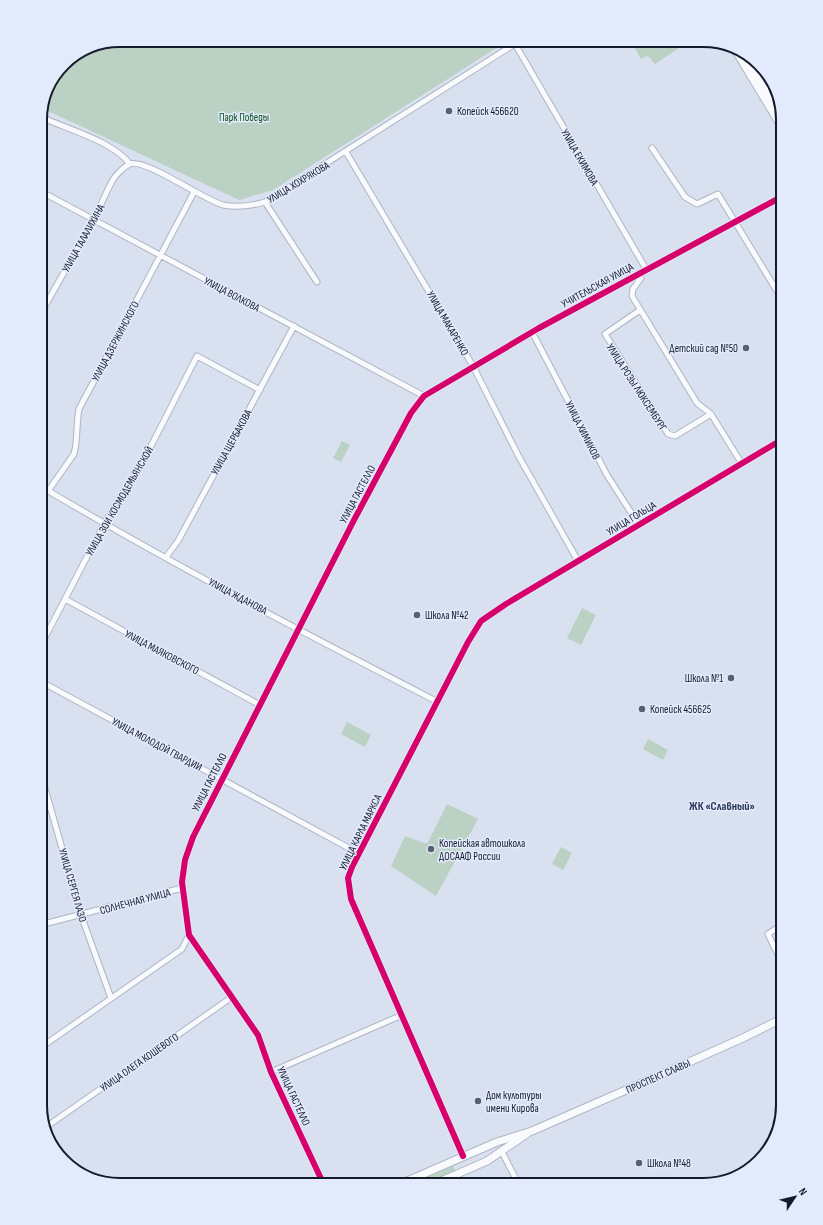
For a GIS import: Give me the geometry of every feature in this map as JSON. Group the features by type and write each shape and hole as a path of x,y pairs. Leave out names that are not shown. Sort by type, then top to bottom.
{"main road":[{"path":"742,59 769,93 775,108"},
{"path":"752,66 774,102"},
{"name":"ПРОСПЕКТ СЛАВЫ","path":"414,1178 497,1142 532,1131 745,1037 776,1022"},
{"name":"ПРОСПЕКТ СЛАВЫ","path":"448,1178 502,1152 532,1131"},
{"path":"497,1142 502,1152"},
{"name":"УЛИЦА КАРЛА МАРКСА","path":"463,1156 469,1169"}],"street":[{"name":"УЛИЦА ХОХРЯКОВА","path":"130,164 142,164 151,167 210,200 230,206 250,206 266,202 510,47"},
{"name":"УЛИЦА ЕКИМОВА","path":"517,47 646,269"},
{"path":"47,119 105,145 119,153 130,164"},
{"path":"652,148 685,197 697,204 718,194 776,289"},
{"name":"УЛИЦА МАКАРЕНКО","path":"346,152 473,366 518,456 578,561"},
{"name":"УЛИЦА ТАЛАЛИХИНА","path":"47,303 94,219 113,180 120,171 130,164"},
{"name":"УЛИЦА ДЗЕРЖИНСКОГО","path":"48,491 74,454 76,448 76,422 79,409 194,192"},
{"name":"УЛИЦА ВОЛКОВА","path":"47,194 159,256 424,396"},
{"name":"УЧИТЕЛЬСКАЯ УЛИЦА","path":"424,396 532,332 776,200"},
{"path":"266,202 317,282"},
{"path":"639,273 641,278 631,292 640,310 696,403 710,414 742,464"},
{"name":"УЛИЦА РОЗЫ ЛЮКСЕМБУРГ","path":"640,310 604,334 668,434 675,436 710,414"},
{"name":"УЛИЦА ЩЕРБАКОВА","path":"166,557 178,541 294,326"},
{"name":"УЛИЦА ХИМИКОВ","path":"532,332 607,475 639,525"},
{"name":"УЛИЦА ЗОИ КОСМОДЕМЬЯНСКОЙ","path":"47,634 104,524 150,448 197,356 260,390"},
{"name":"УЛИЦА ГАСТЕЛЛО","path":"321,1178 271,1072 258,1035 189,935 182,888 185,860 193,837 354,520 408,419 424,396"},
{"name":"УЛИЦА ГОЛЬЦА","path":"489,615 776,443"},
{"name":"УЛИЦА ЖДАНОВА","path":"48,491 104,524 438,702"},
{"name":"УЛИЦА МАЯКОВСКОГО","path":"65,599 260,705"},
{"name":"УЛИЦА КАРЛА МАРКСА","path":"463,1156 351,899 348,878 358,853 476,627 489,615"},
{"name":"УЛИЦА МОЛОДОЙ ГВАРДИИ","path":"47,685 358,853"},
{"name":"УЛИЦА СЕРГЕЯ ЛАЗО","path":"47,796 81,915 111,998"},
{"name":"СОЛНЕЧНАЯ УЛИЦА","path":"47,923 182,888"},
{"path":"776,929 768,934 769,940 776,952"},
{"path":"47,1043 182,948 189,935"},
{"name":"УЛИЦА ОЛЕГА КОШЕВОГО","path":"49,1125 232,997"},
{"path":"271,1072 402,1015"},
{"path":"502,1152 515,1178"}],"green space":[{"name":"Парк Победы","path":"115,47 498,47 273,190 239,200 48,111 49,101 57,83 68,68 79,59 96,51"},
{"path":"634,47 680,47 655,64 648,56 641,59"},
{"path":"342,441 350,445 341,462 333,458"},
{"path":"582,608 596,615 581,645 567,638"},
{"path":"347,722 371,735 365,747 341,734"},
{"path":"648,739 668,750 663,760 643,749"},
{"path":"447,804 478,819 436,896 391,866 405,836 427,844"},
{"path":"561,847 572,853 563,870 552,864"},
{"path":"453,1166 456,1172 442,1178 426,1178"}],"cycle path":[{"path":"321,1178 271,1072 258,1035 189,935 182,882 185,860 193,837 354,520 411,413 424,396 539,328 776,200"},
{"path":"463,1156 351,899 348,878 352,867 468,642 481,621 506,604 776,443"}],"place":[{"name":"Копейск 456620","path":"449,111"},
{"name":"Детский сад №50","path":"746,348"},
{"name":"Школа №42","path":"417,615"},
{"name":"Школа №1","path":"731,678"},
{"name":"Копейск 456625","path":"642,709"},
{"name":"Копейская автошкола ДОСААФ России","path":"431,849"},
{"name":"Дом культуры имени Кирова","path":"478,1101"},
{"name":"Школа №48","path":"639,1163"}],"district":[{"name":"ЖК «Славный»","path":"722,806"}]}
